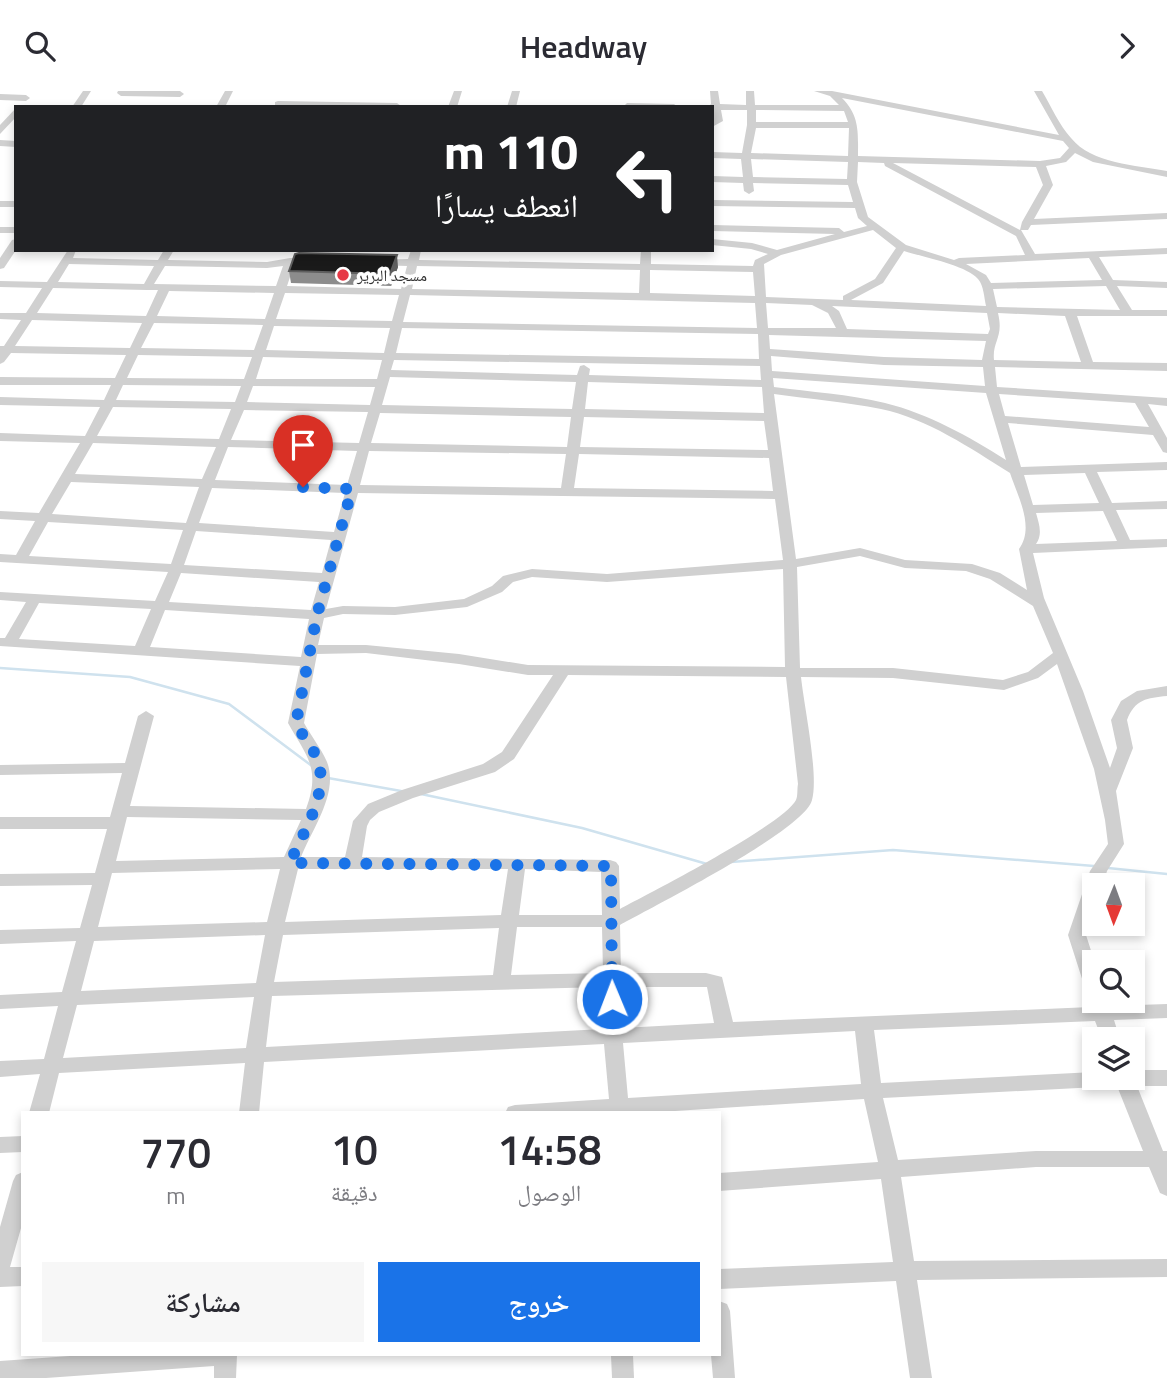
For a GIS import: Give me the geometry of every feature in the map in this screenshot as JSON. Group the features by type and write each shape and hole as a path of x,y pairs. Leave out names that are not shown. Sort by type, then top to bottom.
{"street":[{"path":"283,91 277,105 397,104"},
{"path":"714,91 718,121 714,123"},
{"path":"750,91 752,125 746,156 750,204"},
{"path":"818,91 1066,139"},
{"path":"1038,91 1066,139 1074,147 1096,160 1167,174"},
{"path":"119,95 181,93"},
{"path":"0,97 29,94"},
{"path":"833,94 847,108 854,125 850,158 857,205 863,218 902,247 924,256 953,261 1167,251"},
{"path":"715,107 847,108"},
{"path":"0,129 14,113"},
{"path":"752,125 854,125"},
{"path":"714,155 1040,165 1063,160 1074,147"},
{"path":"876,160 898,168 950,199 1020,234 1031,258"},
{"path":"1020,234 1048,185 1040,165"},
{"path":"714,179 852,182"},
{"path":"777,253 752,246 715,242 714,203 857,205"},
{"path":"1027,222 1167,216"},
{"path":"0,937 509,921 612,921 694,878 782,823 804,802 806,785 793,674 790,564 769,417 758,269 759,263 777,253 873,227"},
{"path":"715,228 859,232"},
{"path":"1,262 14,245"},
{"path":"840,301 879,281 902,247"},
{"path":"146,287 168,252"},
{"path":"644,296 646,252"},
{"path":"0,360 4,349 30,316 70,255 163,262 267,265 290,261 328,261"},
{"path":"1093,255 1128,313"},
{"path":"370,261 413,256 758,269"},
{"path":"249,1111 275,928 290,863 321,790 322,774 312,748 296,723 317,615 389,356 413,256"},
{"path":"139,652 176,569 259,353 290,261"},
{"path":"953,261 982,277 987,286 996,329 987,354 992,391 1034,529 1033,539 1026,549 1028,572 1110,789 1116,844 1099,871 1077,935 1082,951"},
{"path":"987,286 1111,283 1166,285"},
{"path":"0,284 807,300 1070,313 1167,313"},
{"path":"20,559 89,439 166,288"},
{"path":"807,300 833,311 843,332"},
{"path":"1070,313 1088,365"},
{"path":"0,316 843,332 994,338"},
{"path":"4,349 585,360 1167,403"},
{"path":"567,492 585,360"},
{"path":"0,381 582,379 766,373 884,361 1167,367"},
{"path":"766,373 903,412 957,435 1016,471 1167,466"},
{"path":"0,401 769,417"},
{"path":"1140,401 1167,449"},
{"path":"1000,419 1158,432"},
{"path":"0,437 572,452 774,454"},
{"path":"1090,468 1126,546"},
{"path":"67,478 352,489 780,495"},
{"path":"1028,509 1167,505"},
{"path":"0,515 338,536"},
{"path":"1026,549 1167,543"},
{"path":"0,596 317,615 343,610 395,611 467,603 497,589 508,579 532,573 607,578 653,576 790,564 860,552 905,564 967,567 995,576 1040,604"},
{"path":"0,558 327,578"},
{"path":"4,643 35,598"},
{"path":"4,643 139,652 310,656 366,649 528,670 892,673 1004,685 1032,675 1061,654"},
{"path":"352,863 363,817 372,809 396,798 448,784 503,760 519,745 528,722 564,671"},
{"path":"1110,789 1127,751 1125,733 1119,720 1124,706 1130,699 1143,694 1167,691"},
{"path":"40,1111 50,1066 146,716"},
{"path":"0,770 132,768"},
{"path":"0,823 118,817 310,815"},
{"path":"0,880 290,863 516,863 611,866 613,1036 620,1110"},
{"path":"501,983 516,863"},
{"path":"0,1002 265,989 611,980 715,982 725,1030"},
{"path":"0,1069 864,1023 1082,1008"},
{"path":"1145,1010 1167,1011"},
{"path":"864,1023 872,1091 890,1170 921,1378"},
{"path":"1145,1078 1167,1079"},
{"path":"585,1111 872,1091 1082,1080"},
{"path":"1129,1090 1161,1159 1167,1187"},
{"path":"0,1145 21,1144"},
{"path":"721,1182 1036,1159 1161,1159"},
{"path":"0,1266 21,1188"},
{"path":"721,1279 904,1271 1167,1268"},
{"path":"0,1277 21,1276"},
{"path":"721,1338 724,1378"},
{"path":"0,1371 204,1356"},
{"path":"225,1378 226,1356"},
{"path":"622,1356 622,1378"}],"building":[{"path":"295,254 397,255 390,274 289,271"}],"waterway":[{"path":"0,668 130,677 229,704 312,766"},
{"path":"328,778 401,791"},
{"path":"421,794 582,828 707,864"},
{"path":"731,862 893,850 1094,866"},
{"path":"1108,868 1167,874"}],"place":[{"name":"مسجد البرير","path":"343,275"}],"route":[{"path":"303,487 352,489 317,615 296,723 317,759 322,774 321,790 290,863 516,863 611,866 612,999"}]}
